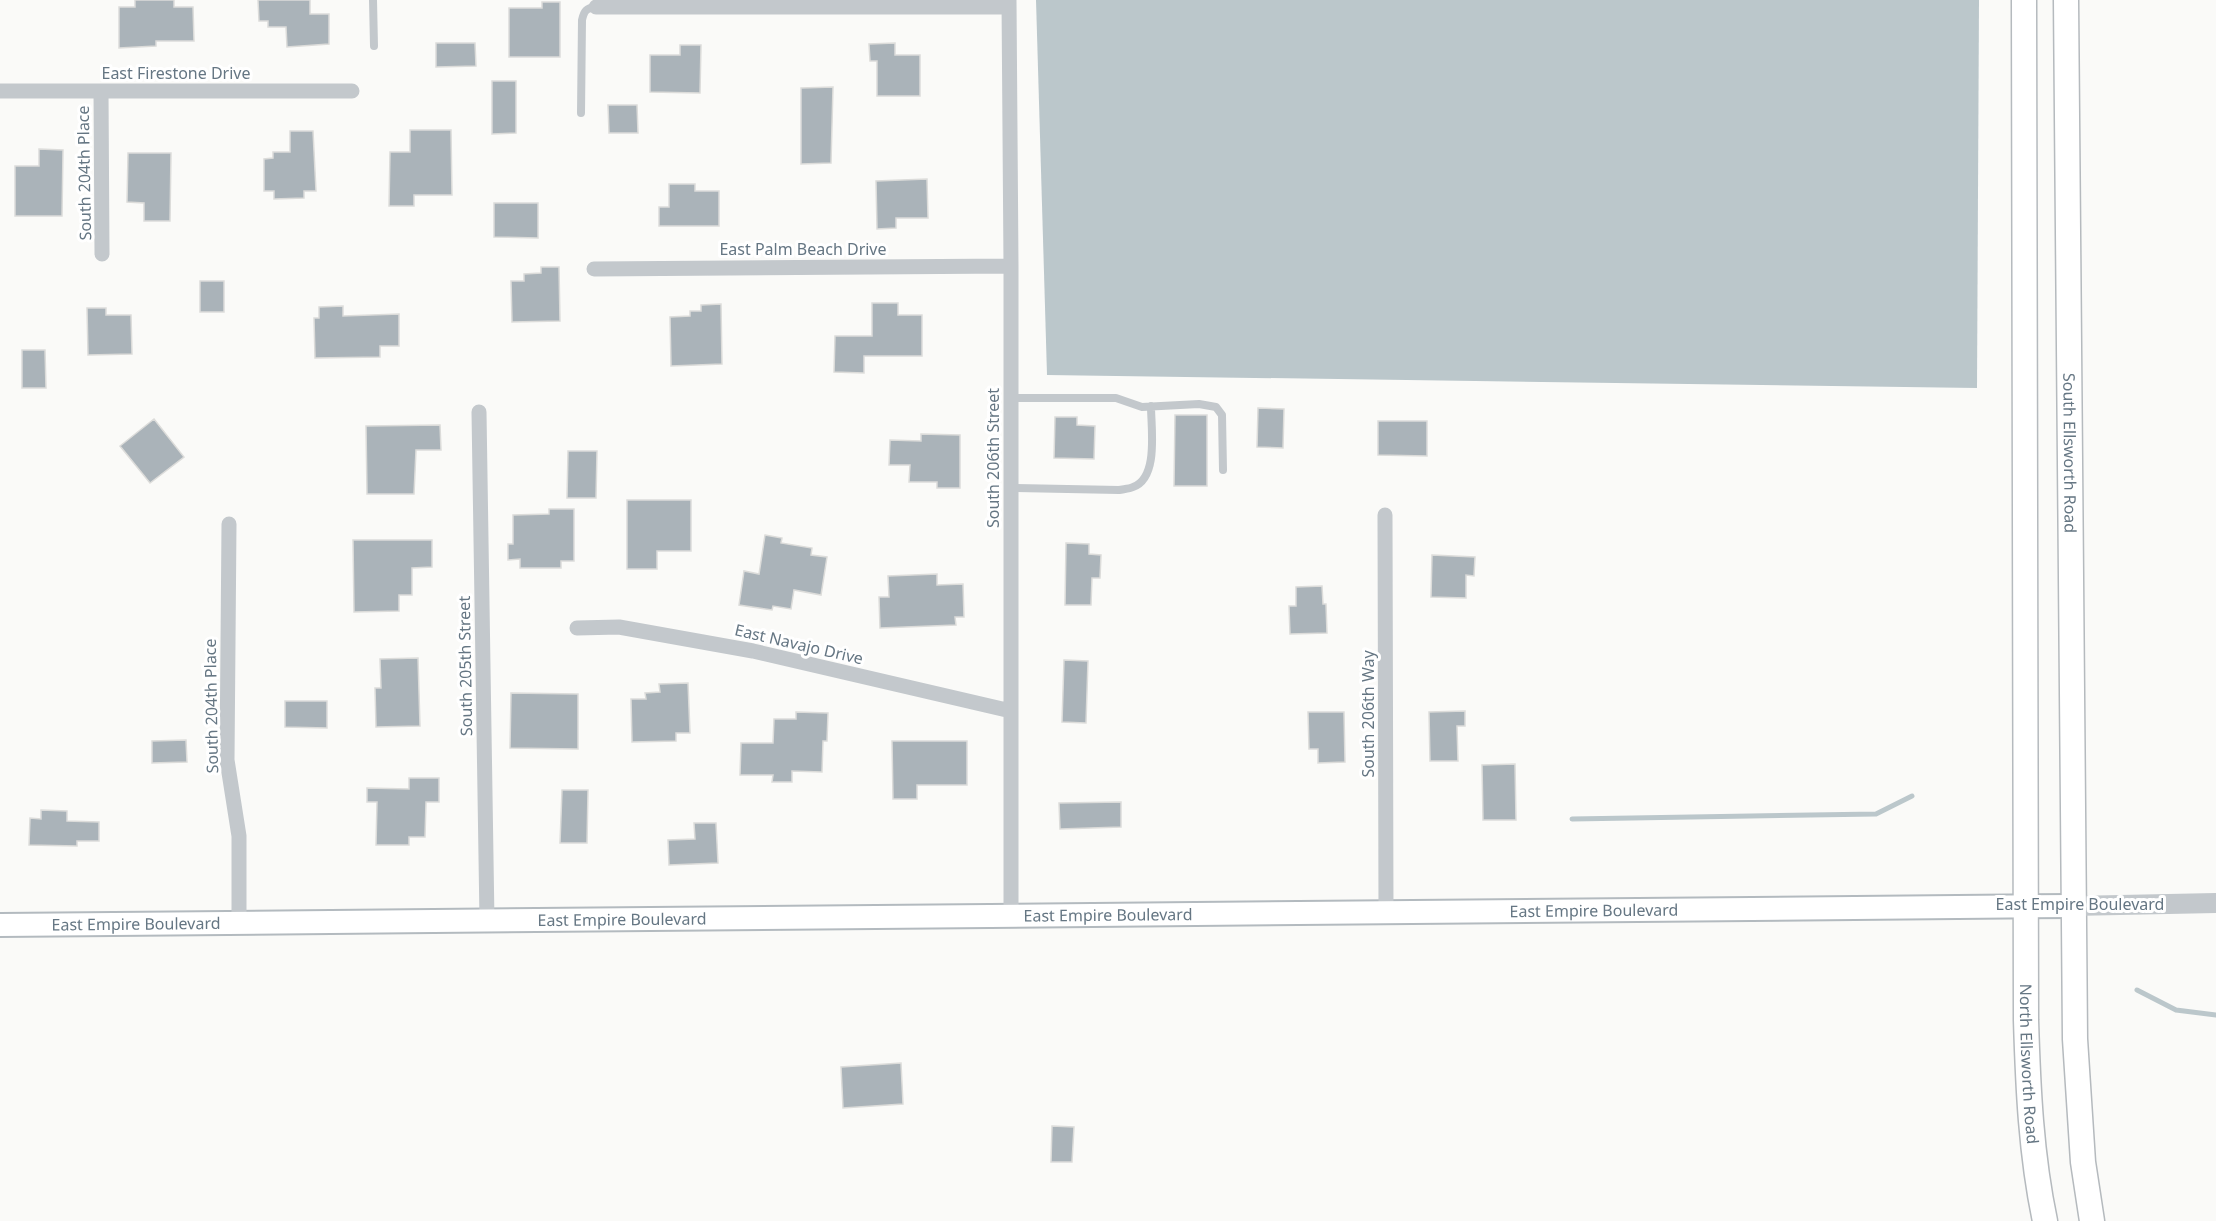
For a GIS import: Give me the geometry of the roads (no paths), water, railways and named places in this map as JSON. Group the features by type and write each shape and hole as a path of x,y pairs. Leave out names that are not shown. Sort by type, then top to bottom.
{"main road":[{"path":"2024,0 2027,905"},
{"name":"South Ellsworth Road","path":"2066,0 2072,574 2072,906"},
{"name":"North Ellsworth Road","path":"2027,905 2028,1080 2034,1147 2045,1221"},
{"path":"2072,906 2077,1088 2083,1162 2092,1221"},
{"name":"East Empire Boulevard","path":"0,925 2072,906"}],"street":[{"path":"596,7 1009,3"},
{"name":"South 206th Street","path":"1009,3 1012,398 1011,916"},
{"name":"East Firestone Drive","path":"0,91 352,91"},
{"name":"South 204th Place","path":"101,91 102,254"},
{"name":"East Palm Beach Drive","path":"594,269 1011,266"},
{"name":"South 205th Street","path":"479,412 487,921"},
{"name":"South 206th Way","path":"1385,515 1386,913"},
{"name":"South 204th Place","path":"229,525 227,760 239,836 239,923"},
{"name":"East Navajo Drive","path":"577,628 619,627 753,651 1011,711"},
{"name":"East Empire Boulevard","path":"2072,906 2216,903"}],"lane":[{"path":"373,0 374,46"},
{"path":"581,113 582,20 584,12 596,7"},
{"path":"1012,398 1116,398 1128,400 1134,405 1199,404 1216,407 1222,415 1223,470"},
{"path":"1012,488 1119,490 1135,487 1145,478 1151,466 1151,406"}],"waterway":[{"path":"1572,819 1876,814 1912,796"},
{"path":"2137,990 2176,1010 2216,1015"}]}
